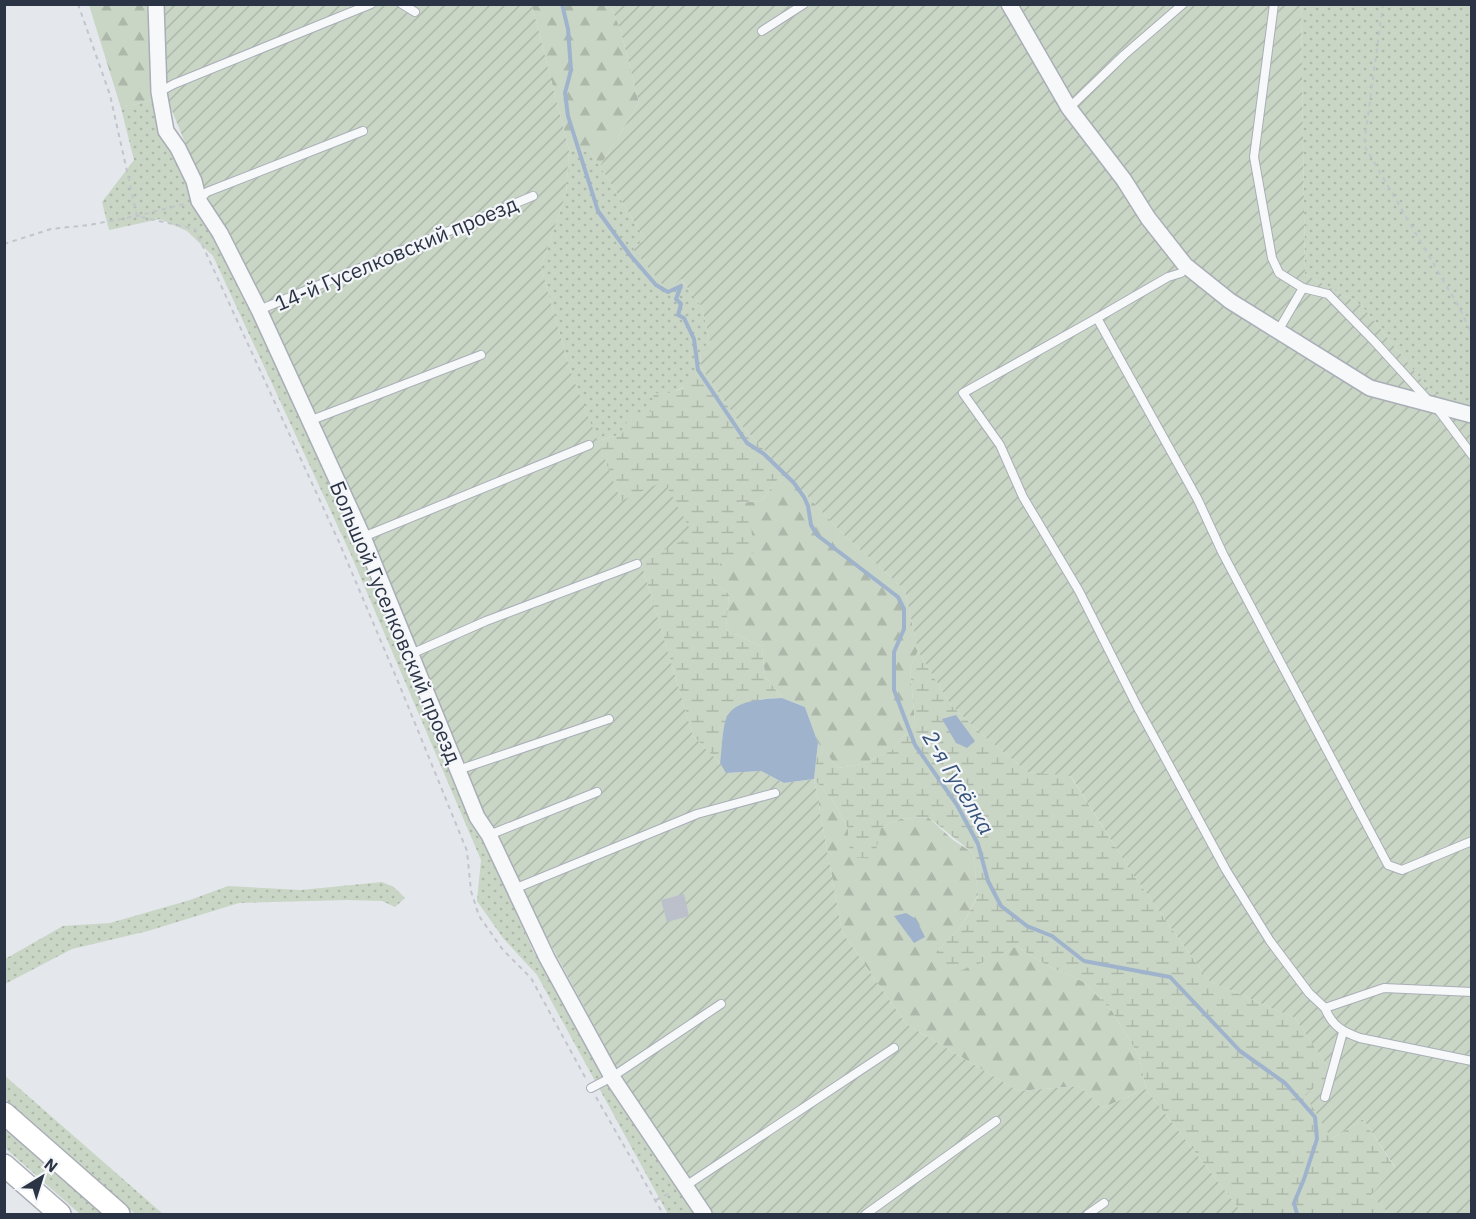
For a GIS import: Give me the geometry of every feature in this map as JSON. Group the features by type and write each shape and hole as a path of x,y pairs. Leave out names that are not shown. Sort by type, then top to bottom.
{"main road":[{"path":"4,1113 119,1215"},
{"path":"4,1165 60,1215"}],"street":[{"name":"Большой Гуселковский проезд","path":"156,4 159,92 166,131 178,148 194,181 199,201 220,233 259,310 363,537 477,817 489,835 547,958 612,1077 704,1215"},
{"path":"1009,4 1069,108 1124,180 1148,218 1185,265 1230,300 1370,388 1472,415"}],"lane":[{"path":"159,92 370,4"},
{"path":"402,4 415,12"},
{"path":"762,31 804,4"},
{"path":"1069,108 1183,4"},
{"path":"1274,4 1254,157 1272,258 1279,273 1303,288 1328,294 1419,392 1436,406 1472,456"},
{"path":"199,201 207,192 363,131"},
{"name":"14-й Гуселковский проезд","path":"259,310 533,196"},
{"path":"1181,273 1168,277 963,393 1000,445 1023,497 1079,591 1137,706 1226,870 1270,941 1309,993 1325,1008 1335,1026 1343,1032 1360,1038 1472,1061"},
{"path":"1278,331 1303,288"},
{"path":"1097,318 1198,500 1223,554 1388,866 1402,870 1472,841"},
{"path":"309,421 481,355"},
{"path":"363,537 589,445"},
{"path":"411,654 486,621 637,564"},
{"path":"458,770 609,719"},
{"path":"489,835 597,792"},
{"path":"514,889 697,814 775,793"},
{"path":"1325,1008 1384,988 1472,992"},
{"path":"591,1088 612,1077 721,1004"},
{"path":"1325,1097 1343,1032"},
{"path":"684,1187 894,1048"},
{"path":"866,1215 996,1120"},
{"path":"1088,1215 1104,1203"}],"path":[{"path":"78,4 110,95 137,216"},
{"path":"1383,4 1364,145 1460,309 1472,334"},
{"path":"4,244 51,229 137,216 199,201"},
{"path":"137,216 195,229 339,542 399,684 467,851 471,891 479,916 503,950 531,978 663,1215"},
{"path":"656,1200 684,1187"}],"green space":[{"path":"89,5 147,5 155,99 121,108"},
{"path":"161,5 532,5 569,150 566,194 541,267 570,370 621,501 664,481 693,535 641,562 693,736 727,773 761,771 784,783 814,779 842,932 906,1024 1018,1091 1079,1086 1102,1108 1146,1089 1243,1214 710,1214 621,1076 482,816 261,299 207,196 170,106 165,82"},
{"path":"532,5 610,5 620,28 639,103 600,166 589,151 569,150"},
{"path":"610,5 1301,5 1305,274 1361,305 1429,389 1471,424 1471,1214 1389,1214 1371,1195 1395,1167 1363,1119 1332,1139 1305,1095 1332,1073 1295,1018 1209,981 1130,870 1071,776 1028,772 985,737 951,705 918,651 905,590 843,534 741,425 701,367 700,351 710,342 702,307 681,279 667,290 633,249 645,239 600,166 639,103 620,28"},
{"path":"1301,5 1471,5 1471,424 1429,389 1361,305 1305,274"},
{"path":"155,99 173,152 192,197 255,315 383,598 533,951 700,1214 668,1214 537,975 503,938 477,901 481,860 351,555 213,256 187,231 160,219 109,230 102,202 134,160 121,108"},
{"path":"569,150 589,151 645,239 634,248 667,290 680,278 702,307 710,342 700,351 701,367 689,384 670,394 650,414 622,434 597,441 570,370 541,267 566,194"},
{"path":"701,367 741,425 784,471 761,501 738,503 751,524 754,553 722,559 714,582 729,594 726,629 762,647 765,676 782,698 760,699 727,718 720,763 693,736 641,562 693,534 621,501 597,441 622,434 631,412 650,414 654,393 670,393 682,388"},
{"path":"784,471 843,534 905,590 918,651 910,667 915,723 892,750 863,764 838,768 818,743 805,707 782,698 765,676 762,647 726,629 729,594 714,582 738,503 761,501"},
{"path":"918,651 951,705 985,737 1028,772 1070,775 1130,870 1209,981 1295,1018 1332,1073 1332,1139 1363,1119 1395,1168 1371,1195 1389,1214 1243,1214 1146,1089 1139,1056 1112,1011 1084,982 1048,966 1016,946 1000,956 954,973 936,952 963,924 978,896 973,853 928,817 900,819 881,828 874,859 850,857 848,829 834,802 814,779 818,743 838,768 863,764 892,750 915,723 910,667"},
{"path":"814,779 834,802 848,829 851,857 881,828 900,819 928,817 953,840 973,853 978,895 963,924 936,952 1000,956 1016,946 1048,966 1084,982 1112,1011 1139,1056 1146,1089 1102,1108 1079,1086 1018,1091 906,1024 842,932"},
{"path":"382,882 394,887 405,898 395,907 382,901 348,900 239,903 148,931 72,949 5,984 5,959 63,926 110,923 190,900 228,886 301,890"},
{"path":"4,1075 163,1214 135,1214 5,1099"},
{"path":"4,1118 114,1214 80,1214 5,1148"}],"water":[{"path":"782,698 805,707 818,743 814,779 784,783 761,771 726,773 720,763 724,729 730,712 735,707 750,701"},
{"path":"956,715 975,741 967,748 956,743 942,719"},
{"path":"906,913 916,919 925,937 914,943 894,916"}],"building":[{"path":"684,894 689,916 667,922 661,900"}],"waterway":[{"name":"2-я Гусёлка","path":"562,4 568,29 571,70 565,93 568,116 598,211 630,255 656,285 668,292 681,286 676,299 681,304 678,315 684,318 694,339 698,370 747,443 764,454 794,483 808,506 811,525 817,535 898,597 904,609 904,629 894,652 894,690 915,745 957,805 978,844 988,881 1001,906 1027,926 1052,936 1084,961 1170,977 1240,1051 1285,1083 1315,1117 1317,1139 1294,1203 1297,1214"}]}
